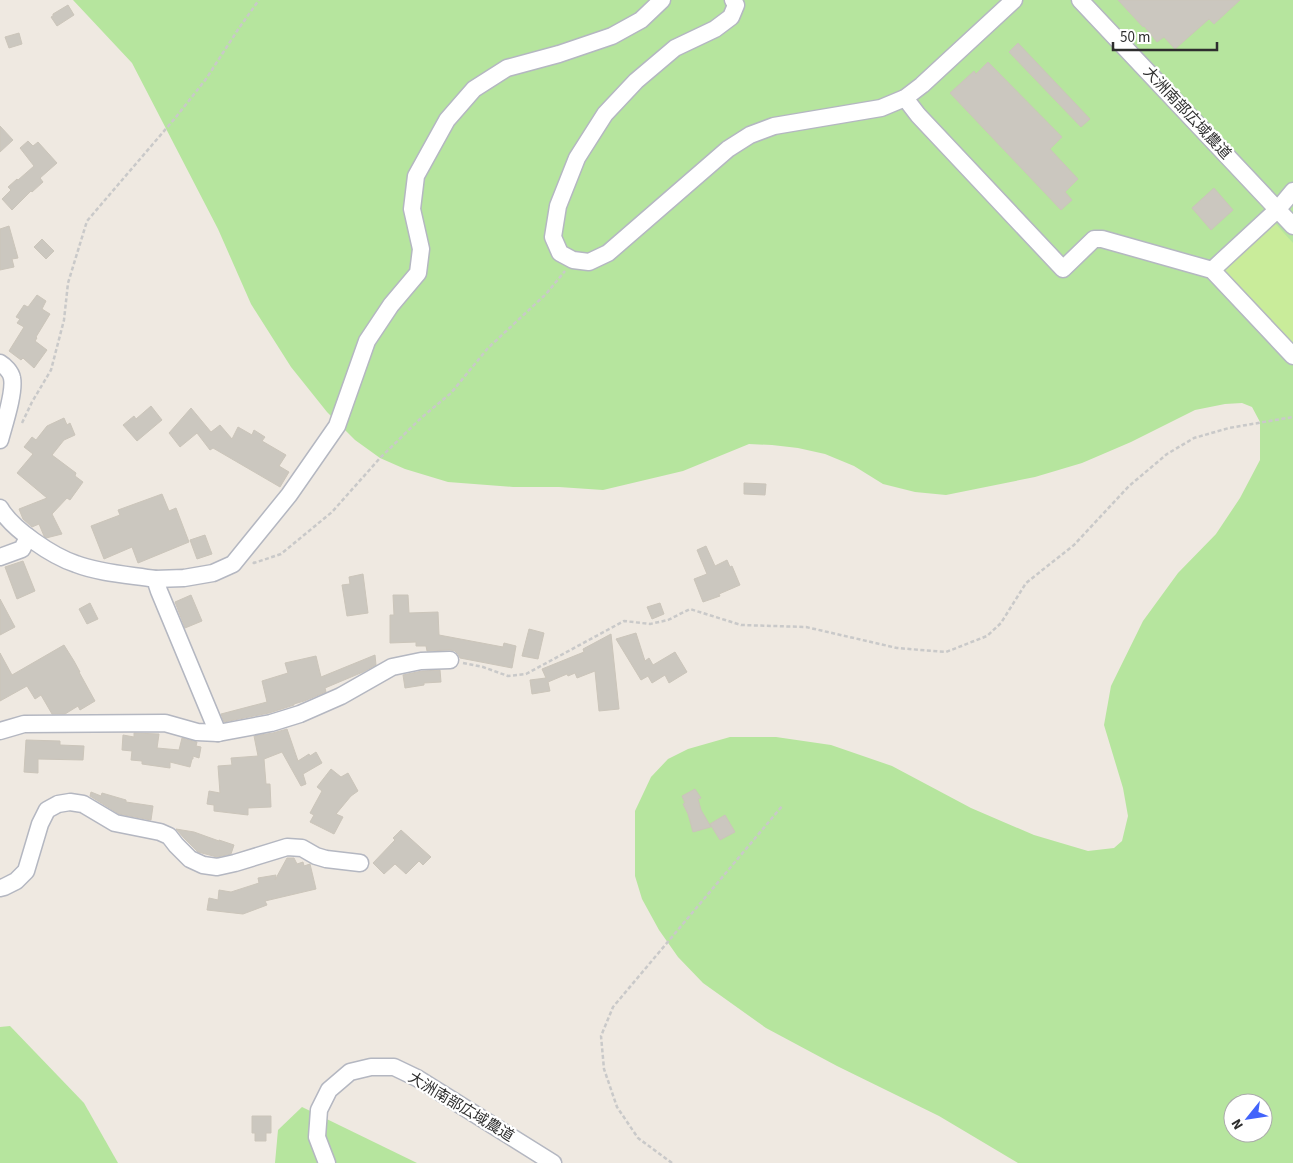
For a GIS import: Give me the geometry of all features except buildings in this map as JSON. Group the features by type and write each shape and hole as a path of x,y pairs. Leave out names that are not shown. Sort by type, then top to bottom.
{"street":[{"path":"0,508 13,524 28,537 75,564 113,573 155,579 184,578 213,573 233,564 289,495 337,426 367,342 392,305 418,273 421,249 412,209 416,176 447,120 474,89 506,68 559,54 612,36 641,20 662,0"},
{"path":"733,0 736,5 731,17 715,29 675,48 636,81 605,114 577,158 558,206 553,237 560,253 573,260 589,262 608,253 728,149 750,135 774,126 880,108 905,98 922,85 1014,0"},
{"name":"大洲南部広域農道","path":"1080,0 1293,226"},
{"path":"905,98 918,115 1063,269 1094,239 1102,239 1212,270 1293,356"},
{"path":"1212,270 1278,209 1293,190"},
{"path":"0,363 5,366 12,376 12,389 0,440"},
{"path":"0,557 22,550 28,537"},
{"path":"155,579 218,733"},
{"path":"0,731 24,724 165,723 197,732 218,733 271,723 300,714 341,696 392,667 421,661 450,660"},
{"path":"0,888 16,881 26,870 40,824 47,810 58,804 70,802 83,804 115,823 160,832 169,836 190,860 203,866 235,863 287,847 302,848 316,856 360,863"},
{"name":"大洲南部広域農道","path":"327,1163 317,1136 319,1110 329,1090 350,1072 371,1067 394,1067 417,1078 553,1163"}],"path":[{"path":"21,423 51,370 64,320 68,283 87,221 176,118 200,87 259,0"},
{"path":"240,556 254,563 281,554 332,512 380,458 421,418 451,393 488,348 546,294 573,260"},
{"path":"450,660 483,667 508,676 526,674 624,621 650,624 668,620 690,610 741,625 806,627 897,648 946,652 987,636 1001,623 1026,583 1074,545 1130,486 1167,454 1194,438 1220,430 1293,417"},
{"path":"672,1163 638,1138 617,1108 604,1068 602,1036 612,1007 783,805"}],"green space":[{"path":"73,0 1293,0 1293,1163 1018,1163 939,1116 837,1066 766,1028 703,983 678,957 659,930 642,899 635,876 635,811 651,777 668,759 688,749 730,737 776,737 831,745 892,766 971,808 1034,835 1088,851 1114,848 1122,841 1128,816 1123,788 1104,725 1111,686 1143,621 1178,573 1216,534 1240,498 1260,460 1260,422 1252,407 1242,403 1225,404 1195,410 1131,442 1082,463 1035,477 946,495 915,492 883,484 854,466 825,454 798,448 749,444 683,471 603,490 559,487 513,487 448,482 405,469 380,458 355,440 327,412 291,367 251,304 218,229 132,63"},
{"path":"1273,221 1293,243 1293,348 1219,269"},
{"path":"10,1026 84,1103 118,1163 0,1163 0,1027"},
{"path":"302,1107 417,1163 275,1163 278,1130"}]}
